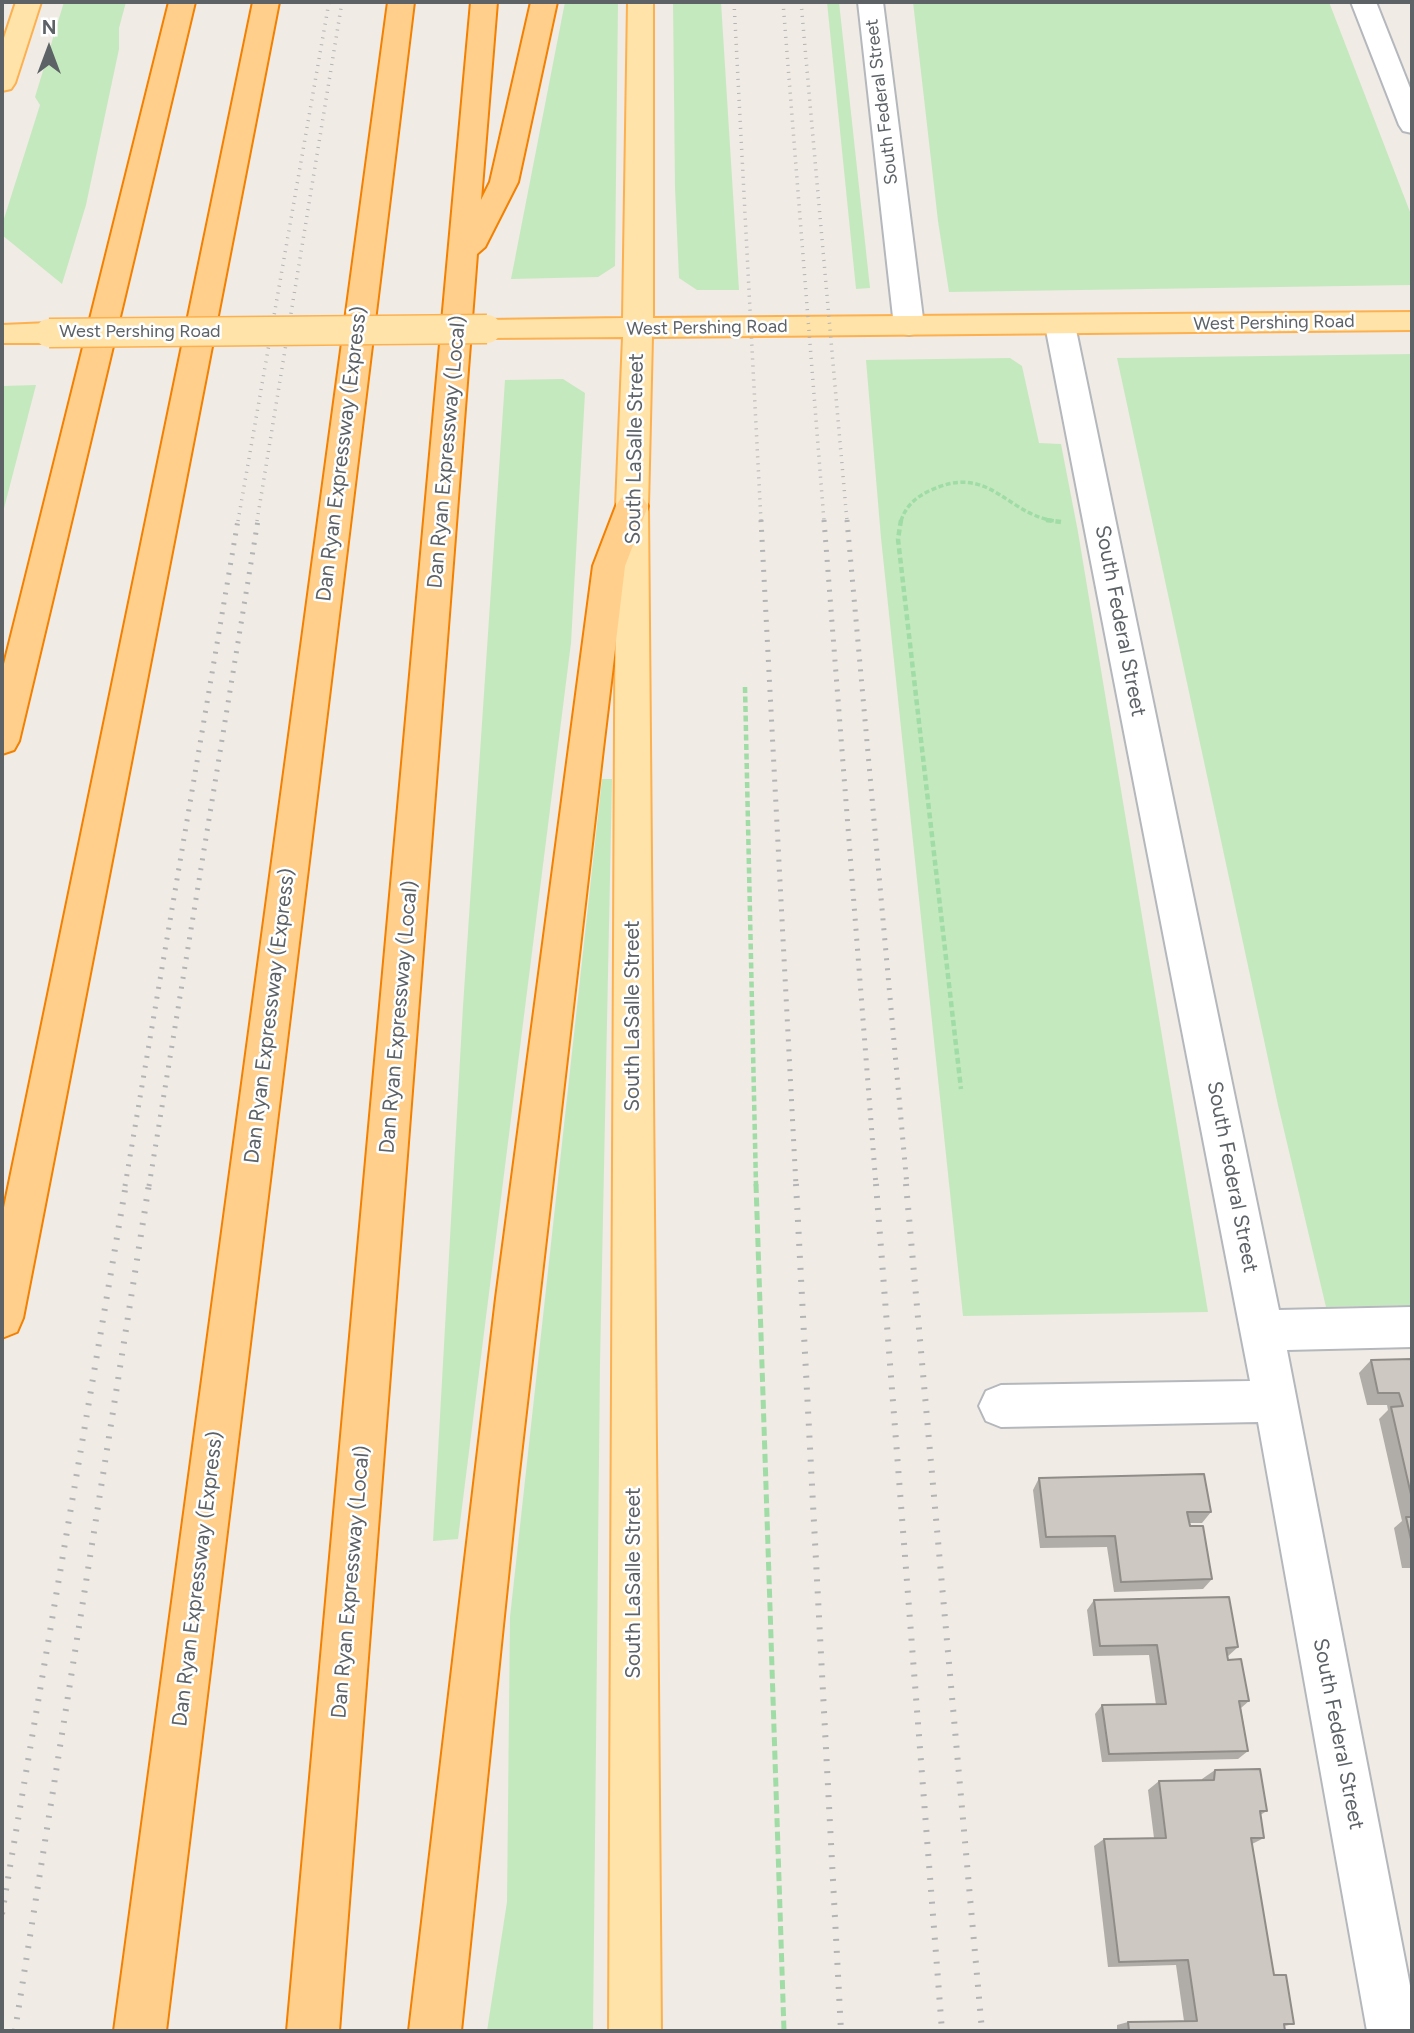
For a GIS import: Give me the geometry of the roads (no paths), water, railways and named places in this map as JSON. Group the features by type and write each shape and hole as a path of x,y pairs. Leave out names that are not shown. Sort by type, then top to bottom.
{"highway":[{"path":"163,2 170,51"},
{"path":"2,741 182,2"},
{"path":"2,1318 266,2"},
{"name":"Dan Ryan Expressway (Express)","path":"140,2031 401,2"},
{"name":"Dan Ryan Expressway (Local)","path":"313,2031 484,2"},
{"path":"463,265 504,182 544,2"},
{"path":"435,2031 486,1554 556,971 609,566 632,506"}],"main road":[{"path":"2,83 28,2"},
{"name":"South LaSalle Street","path":"635,2031 632,506 638,329 640,2"},
{"name":"West Pershing Road","path":"2,334 1412,321"}],"street":[{"name":"South Federal Street","path":"870,2 909,326"},
{"path":"1363,2 1412,125"},
{"name":"South Federal Street","path":"1060,325 1262,1329 1393,2031"},
{"path":"1262,1329 1412,1327"},
{"path":"1001,1406 1276,1401"}],"railway":[{"path":"238,521 329,2"},
{"path":"257,521 342,2"},
{"path":"734,2 761,521"},
{"path":"783,2 824,521"},
{"path":"801,2 847,521"},
{"path":"125,1186 238,520"},
{"path":"149,1186 258,520"},
{"path":"761,520 796,1186"},
{"path":"824,520 876,1186"},
{"path":"847,520 907,1186"},
{"path":"2,1914 126,1184"},
{"path":"15,2031 149,1184"},
{"path":"796,1184 841,2031"},
{"path":"876,1184 942,2031"},
{"path":"906,1184 982,2031"}]}
